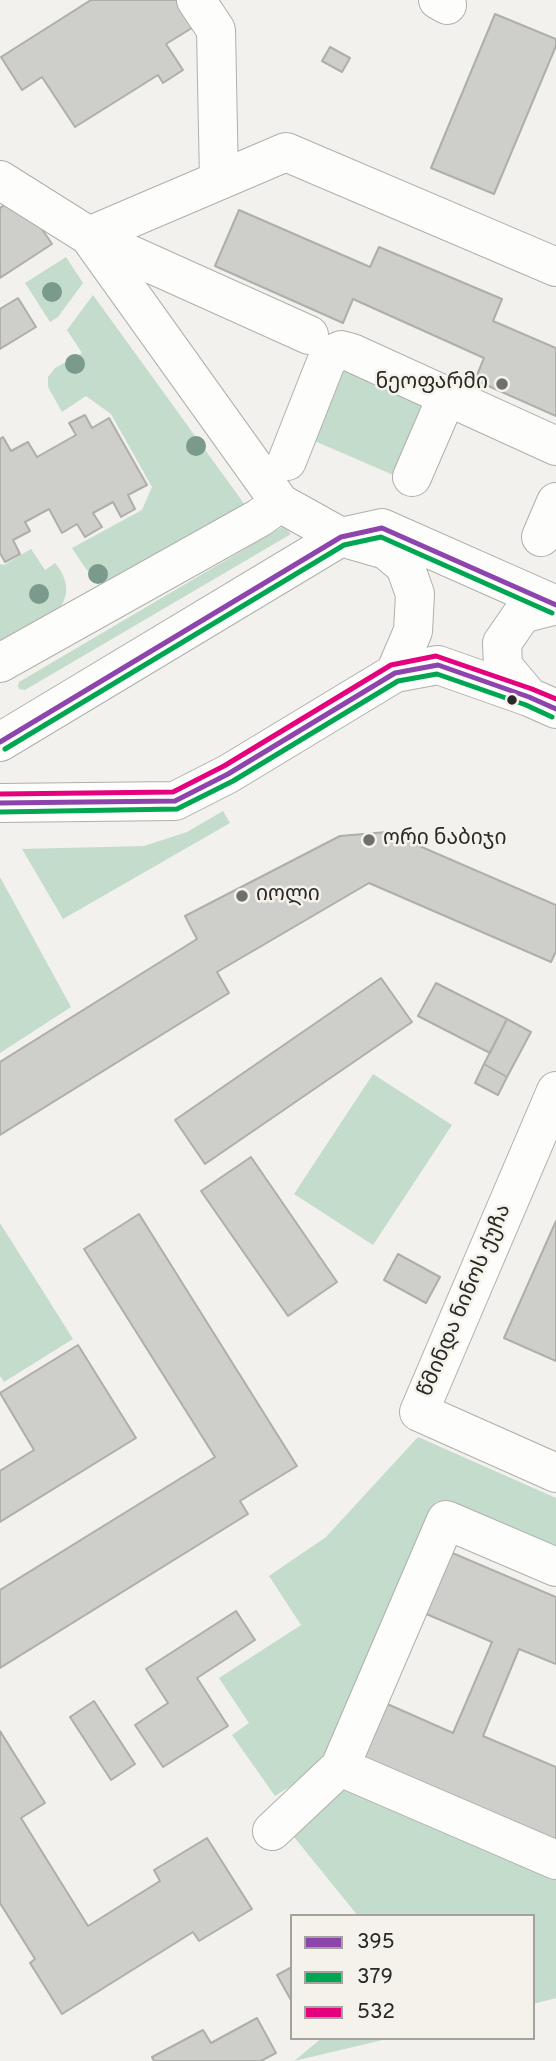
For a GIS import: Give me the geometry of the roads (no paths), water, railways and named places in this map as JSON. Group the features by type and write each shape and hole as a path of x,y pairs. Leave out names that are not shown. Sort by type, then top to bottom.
{"street":[{"path":"196,0 216,30 219,180"},
{"path":"89,236 286,152 556,267"},
{"path":"0,180 89,236 309,335"},
{"path":"89,236 280,503 341,537 386,551 405,566 415,594 413,631 395,673"},
{"path":"287,461 326,362 341,350 556,446"},
{"path":"412,477 447,396"},
{"path":"541,537 556,502"},
{"path":"0,663 259,518 280,503"},
{"path":"0,741 341,537 382,528 556,605"},
{"path":"543,703 503,666 502,643 522,614 556,605"},
{"path":"0,803 174,801 228,774 395,673 438,664 543,703"},
{"name":"წმინდა ნინოს ქუჩა","path":"551,1116 419,1412 556,1473"},
{"path":"272,1831 340,1767 446,1520 556,1567"},
{"path":"340,1767 556,1860"}],"place":[{"name":"ნეოფარმი","path":"502,384"},
{"name":"ორი ნაბიჯი","path":"369,840"},
{"name":"იოლი","path":"242,896"}]}
